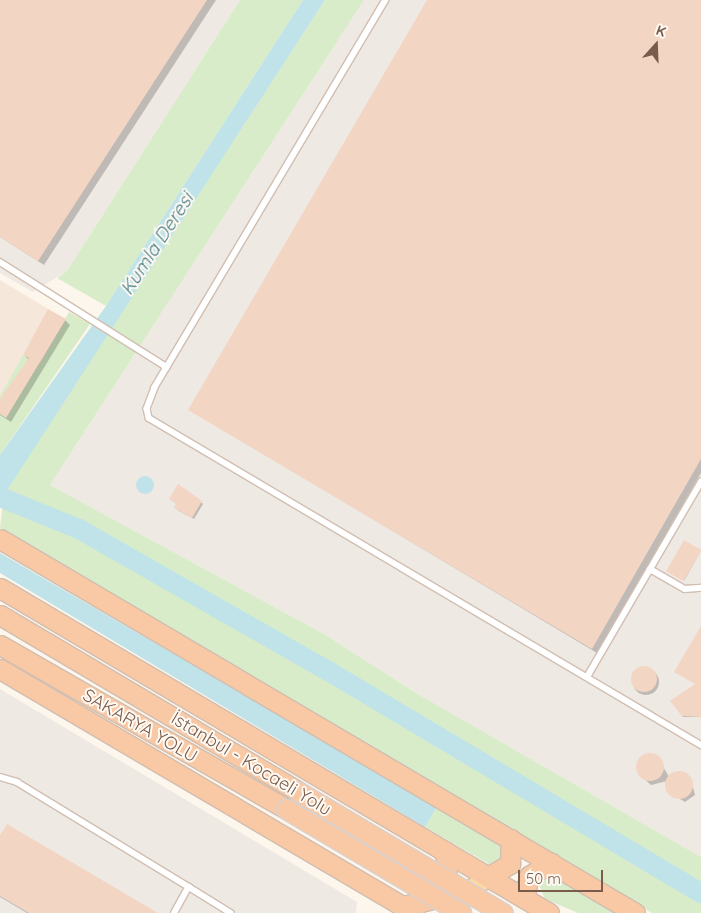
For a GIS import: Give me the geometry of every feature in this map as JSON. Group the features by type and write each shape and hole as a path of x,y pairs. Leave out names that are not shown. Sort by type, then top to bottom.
{"highway":[{"path":"2,541 635,913"},
{"path":"0,588 488,877 524,906 549,913"},
{"path":"1,616 156,682"},
{"name":"İstanbul - Kocaeli Yolu","path":"1,616 503,913"},
{"name":"SAKARYA YOLU","path":"0,645 286,809 461,913"},
{"path":"0,650 129,745"},
{"path":"0,669 409,910 429,900 440,889 447,873 445,851"},
{"path":"488,877 510,864 511,839"},
{"path":"524,906 529,876 551,862"}],"main road":[{"path":"456,913 460,898 470,886 488,877"}],"lane":[{"path":"386,0 167,367 147,409 155,423 701,745"},
{"path":"0,262 66,300 167,367"},
{"path":"587,677 701,482"},
{"path":"650,569 684,588 701,588"},
{"path":"0,777 17,782 231,913"},
{"path":"175,912 189,887"}],"shaded area":[{"path":"0,0 240,0 67,271 33,292 0,273"},
{"path":"364,0 701,0 701,857 416,693 324,634 50,485"},
{"path":"0,280 80,328 0,439"},
{"path":"0,689 357,902 356,913 0,913"}],"green space":[{"path":"240,0 303,0 106,306 57,278 67,271"},
{"path":"325,0 364,0 50,485 324,634 416,693 701,857 701,913 652,913 0,528 4,493"},
{"path":"69,312 90,324 0,455 0,396 23,355 40,364"},
{"path":"437,807 497,840 502,846 501,859 489,864 425,827"},
{"path":"550,875 555,875 622,913 578,913 545,899 539,885"}],"water":[{"name":"Kumla Deresi","path":"303,0 325,0 0,501 0,455 106,306"},
{"path":"141,476 149,476 154,481 152,492 141,494 136,489 136,481"},
{"path":"0,553 437,807 425,827 0,573"}],"building":[{"path":"0,0 207,0 38,261 0,237"},
{"path":"427,0 701,0 701,459 592,649 188,410"},
{"path":"48,309 66,319 6,418 0,414 0,399 29,358 23,355"},
{"path":"178,484 202,501 192,518 174,508 176,503 169,499"},
{"path":"684,540 701,551 683,581 666,571"},
{"path":"701,626 701,717 682,716 670,701 695,684 674,672"},
{"path":"644,666 653,670 657,679 653,688 644,692 635,688 631,679 635,670"},
{"path":"650,753 660,757 664,767 660,777 650,781 640,777 636,767 640,757"},
{"path":"679,771 689,775 693,785 689,795 679,799 669,795 665,785 669,775"},
{"path":"7,824 158,913 29,913 0,896 0,835"}],"waterway":[{"path":"0,497 79,529 330,672 701,893"}]}
